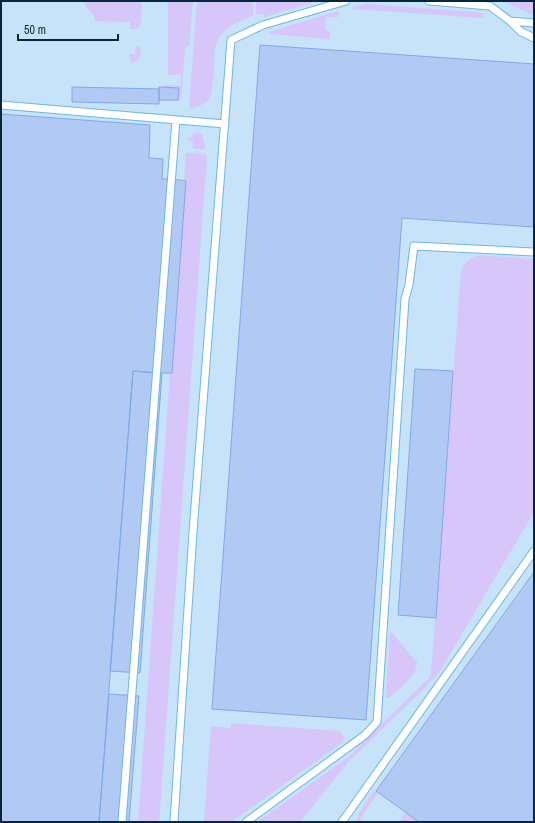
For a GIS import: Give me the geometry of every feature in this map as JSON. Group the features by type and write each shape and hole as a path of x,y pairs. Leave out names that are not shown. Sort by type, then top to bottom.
{"lane":[{"path":"174,822 193,539 231,40 263,25 346,1"},
{"path":"429,1 490,6 510,21 520,31 534,38"},
{"path":"510,21 534,23"},
{"path":"1,105 225,124"},
{"path":"122,822 176,120"},
{"path":"246,822 365,735 377,722 405,300 409,285 414,246 534,252"},
{"path":"342,822 534,551"}],"shaded area":[{"path":"82,1 142,1 141,23 137,29 130,29 130,22 95,21 94,16"},
{"path":"168,1 193,1 189,46 186,46 185,49 181,100 178,100 179,88 163,87 164,85 181,85 181,75 168,75"},
{"path":"197,1 253,1 253,16 236,23 225,31 218,39 215,48 213,83 210,98 201,105 189,108"},
{"path":"256,1 313,1 309,4 264,17 263,13 256,15"},
{"path":"503,1 534,1 534,16"},
{"path":"366,4 475,12 483,14 483,18 353,9 353,7"},
{"path":"338,11 340,14 338,17 326,17 325,29 330,32 330,39 269,34 269,32"},
{"path":"136,45 140,47 141,53 139,59 132,63 130,61 129,54 135,54"},
{"path":"196,132 203,134 205,149 193,149 192,146 194,144 192,141 186,140"},
{"path":"186,153 205,154 207,156 159,822 138,822 170,373 172,373"},
{"path":"480,255 534,259 534,512 440,671 424,689 349,761 300,822 257,822 346,759 428,679 431,674 461,271 468,260"},
{"path":"390,631 417,662 414,673 411,677 389,698 386,697"},
{"path":"231,723 339,731 344,737 343,742 231,822 204,822 211,726 230,728"},
{"path":"376,791 378,793 360,819 363,822 356,822 359,813 373,792"},
{"path":"406,812 419,822 399,822"}],"building":[{"path":"260,45 534,64 534,227 402,218 366,720 212,709"},
{"path":"72,87 159,89 159,104 72,102"},
{"path":"159,87 179,88 178,100 159,100"},
{"path":"1,114 150,125 149,158 163,159 162,179 173,179 158,373 133,371 99,822 1,822"},
{"path":"173,179 186,181 172,373 162,373 140,673 110,671 133,371 158,373"},
{"path":"415,369 453,371 436,618 398,615"},
{"path":"534,572 534,822 419,822 376,791"},
{"path":"109,694 139,696 129,822 99,822"}]}
